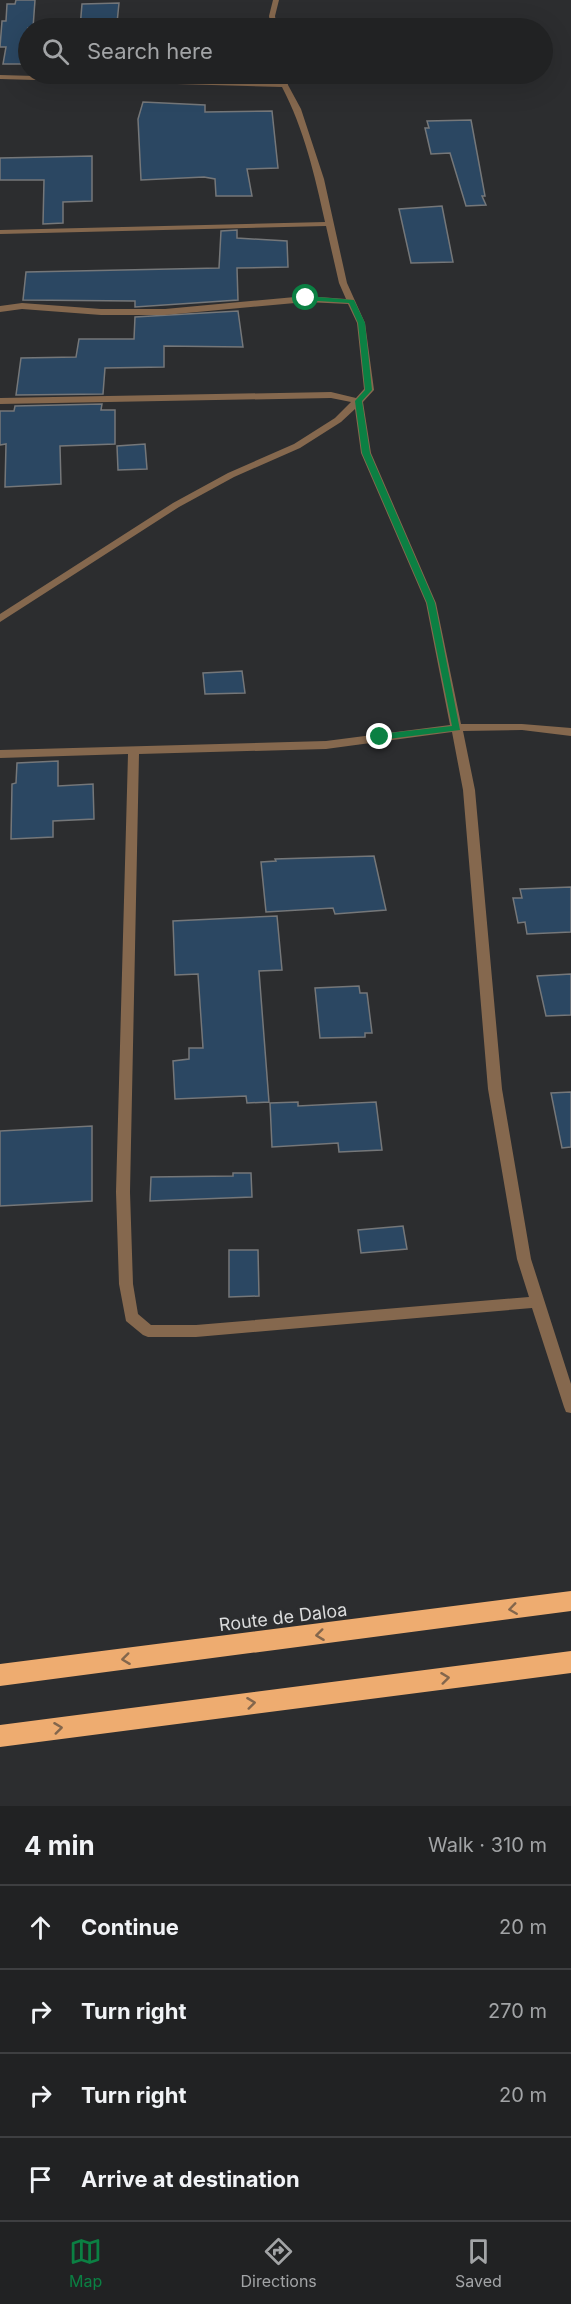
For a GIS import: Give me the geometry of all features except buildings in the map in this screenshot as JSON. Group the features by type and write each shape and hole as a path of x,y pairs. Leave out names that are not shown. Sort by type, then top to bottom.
{"highway":[{"name":"Route de Daloa","path":"0,1675 571,1601"},
{"path":"0,1736 571,1662"}],"street":[{"path":"273,18 276,0"},
{"path":"0,77 18,77"},
{"path":"0,619 176,505 231,474 297,446 338,420 369,390 361,323 343,283 320,179 297,109 285,84"},
{"path":"0,232 329,224"},
{"path":"0,309 22,306 101,312 165,312 306,298 351,302"},
{"path":"0,401 331,395 358,401"},
{"path":"358,401 366,453 431,603 469,790 495,1089 524,1259 571,1407"},
{"path":"0,754 326,745 457,728 522,727 571,732"},
{"path":"134,749 123,1192 126,1284 131,1317 148,1331 196,1330 537,1302"}],"route":[{"path":"306,298 351,302 361,323 369,390 358,401 366,453 386,494 431,603 457,728 380,737"}]}
